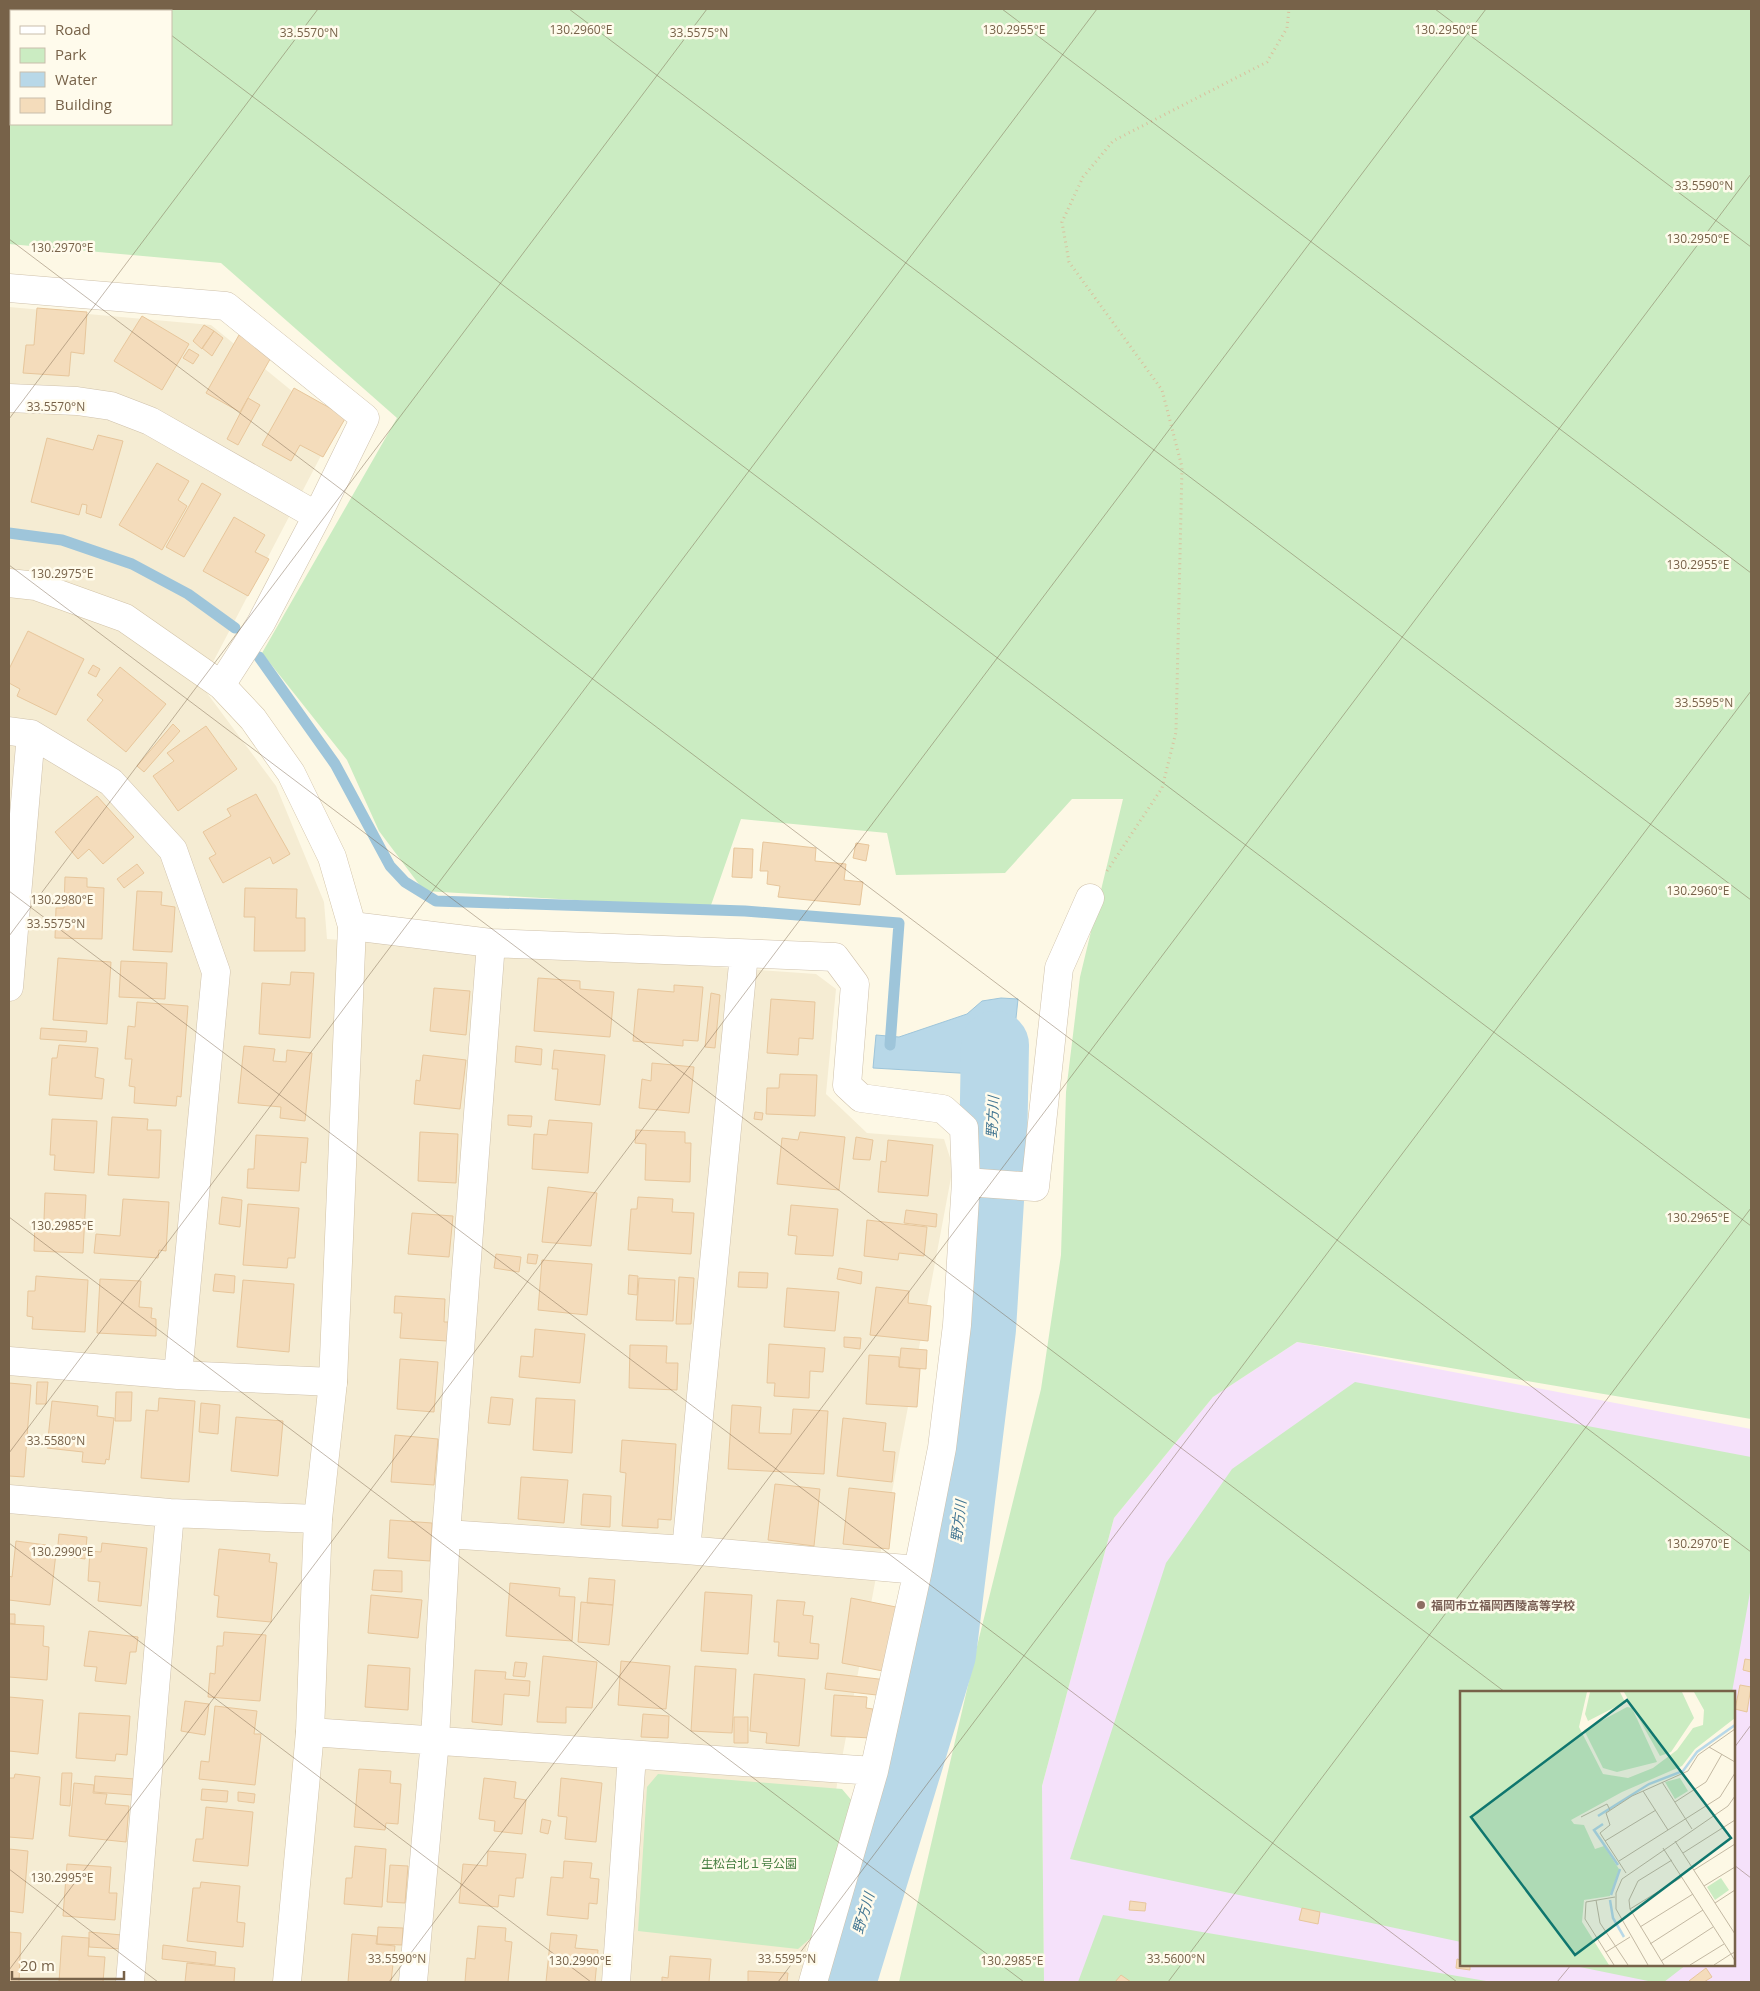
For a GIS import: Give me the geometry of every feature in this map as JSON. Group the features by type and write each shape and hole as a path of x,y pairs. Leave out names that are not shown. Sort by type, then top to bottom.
{"street":[{"path":"9,288 226,306 364,418 318,516 261,623 221,685"},
{"path":"9,398 77,401 118,408 150,421 318,516"},
{"path":"9,583 36,586 125,618 221,685 253,719 291,774 332,857 352,926 333,1382 318,1519 310,1732 287,1982"},
{"path":"9,987 20,732 111,782 173,850 216,972 178,1375"},
{"path":"966,1182 1035,1187 1059,968 1090,898"},
{"path":"352,926 491,943 835,957 855,984 846,1085 861,1098 943,1109 964,1128 966,1182 957,1325 942,1448 918,1570 874,1771 813,1982"},
{"path":"413,1982 435,1740 446,1534 491,943"},
{"path":"686,1550 744,954"},
{"path":"9,1361 178,1375 333,1382"},
{"path":"9,1499 170,1513 318,1519"},
{"path":"130,1982 170,1513"},
{"path":"446,1534 686,1550 918,1570"},
{"path":"310,1732 874,1771"},
{"path":"616,1982 632,1755"}],"path":[{"path":"1090,898 1162,788 1176,732 1182,467 1162,390 1068,262 1062,222 1083,177 1113,141 1267,62 1287,28 1288,9"}],"shaded area":[{"path":"9,307 211,325 336,427 201,685 276,786 324,902 327,939 816,974 836,989 826,1094 867,1133 944,1139 953,1167 800,1982 9,1982"},
{"name":"福岡市立福岡西陵高等学校","path":"1297,1342 1751,1429 1751,1982 1044,1982 1042,1786 1114,1518 1213,1397"}],"green space":[{"path":"9,9 1751,9 1751,1419 1297,1342 1213,1397 1114,1518 1042,1786 1044,1982 899,1982 979,1638 1041,1389 1061,1255 1066,1092 1080,977 1123,799 1072,799 1005,873 896,875 887,833 741,819 710,908 424,891 379,831 347,760 262,653 397,418 221,263 9,244"},
{"name":"福岡市立福岡西陵高等学校","path":"1355,1382 1751,1457 1751,1587 1732,1691 1460,1691 1460,1942 1070,1859 1166,1563 1232,1469"},
{"name":"生松台北１号公園","path":"658,1774 842,1789 853,1802 812,1937 798,1949 638,1931 647,1787"},
{"path":"1103,1915 1492,1982 1078,1982"},
{"path":"1575,1966 1685,1966 1664,1982 1653,1982"}],"water":[{"path":"1001,998 1018,999 1010,1076 873,1068 876,1035 899,1037 967,1014 982,1001"}],"building":[{"path":"37,308 87,312 84,354 71,352 69,376 23,373 26,345 34,345"},
{"path":"142,316 189,344 162,390 114,361"},
{"path":"204,325 214,331 202,349 193,341"},
{"path":"214,331 223,338 212,356 202,348"},
{"path":"239,335 273,354 240,412 206,393"},
{"path":"189,349 199,355 193,364 183,358"},
{"path":"294,388 346,417 323,457 300,445 291,461 262,445"},
{"path":"248,398 260,405 238,445 227,439"},
{"path":"98,435 123,441 101,518 86,513 87,505 82,504 79,515 31,502 47,438 93,450"},
{"path":"157,463 189,481 178,500 187,506 162,550 119,525"},
{"path":"202,483 221,494 184,557 166,547"},
{"path":"234,517 265,535 255,552 269,559 248,596 203,571"},
{"path":"28,631 84,659 56,715 17,696 20,689 9,683 9,669"},
{"path":"93,665 100,669 96,677 88,673"},
{"path":"120,667 166,704 126,752 87,720 103,700 97,695"},
{"path":"173,724 180,731 144,772 137,766"},
{"path":"206,726 237,769 178,811 153,776 174,761 167,753"},
{"path":"256,794 290,854 273,864 270,857 223,883 209,858 216,854 203,832 231,816 227,809"},
{"path":"97,796 134,837 103,864 89,849 78,859 55,832"},
{"path":"763,842 816,848 815,861 846,864 844,880 863,882 860,905 778,897 780,886 767,884 768,871 760,871"},
{"path":"856,843 869,845 866,861 853,858"},
{"path":"734,848 753,849 752,878 732,877"},
{"path":"137,864 144,873 124,888 117,879"},
{"path":"65,877 87,878 87,887 104,888 102,939 55,938 56,908 64,908"},
{"path":"245,888 297,889 296,918 305,918 305,951 254,951 255,917 244,917"},
{"path":"137,891 162,892 161,905 175,907 172,952 133,950"},
{"path":"58,958 111,962 107,1024 53,1020"},
{"path":"121,961 167,963 165,999 119,997"},
{"path":"291,972 314,973 310,1038 259,1034 262,983 290,985"},
{"path":"538,978 580,981 580,989 614,992 610,1037 534,1031"},
{"path":"674,985 703,987 698,1041 683,1040 683,1046 633,1041 638,989 674,992"},
{"path":"434,988 470,991 466,1035 430,1031"},
{"path":"711,993 720,995 715,1048 705,1047"},
{"path":"771,999 815,1002 813,1039 799,1038 798,1055 767,1053"},
{"path":"137,1002 188,1006 181,1097 177,1096 176,1106 134,1103 135,1087 129,1086 132,1059 125,1059 128,1026 135,1027"},
{"path":"41,1028 87,1031 86,1042 40,1039"},
{"path":"59,1045 98,1048 95,1077 104,1079 102,1099 49,1095 52,1058 57,1058"},
{"path":"244,1046 275,1049 273,1061 286,1062 287,1050 312,1053 305,1121 280,1118 281,1107 238,1103"},
{"path":"516,1046 542,1049 541,1065 515,1062"},
{"path":"554,1050 605,1055 600,1105 555,1100 558,1069 552,1069"},
{"path":"423,1055 466,1060 460,1109 414,1104 416,1080 420,1081"},
{"path":"652,1063 694,1067 689,1113 639,1108 642,1079 651,1081"},
{"path":"780,1074 817,1075 815,1116 766,1114 767,1088 779,1088"},
{"path":"755,1112 763,1113 762,1120 754,1119"},
{"path":"508,1115 532,1116 531,1127 508,1125"},
{"path":"112,1117 148,1119 147,1130 161,1130 159,1178 108,1175"},
{"path":"52,1119 97,1121 94,1173 54,1170 55,1155 50,1155"},
{"path":"549,1120 592,1123 588,1173 532,1169 534,1134 547,1135"},
{"path":"636,1130 685,1132 685,1143 691,1143 690,1182 645,1180 646,1144 635,1143"},
{"path":"420,1132 458,1134 456,1183 418,1181"},
{"path":"800,1132 845,1137 839,1190 777,1184 782,1138 798,1140"},
{"path":"256,1135 308,1138 306,1163 301,1162 299,1191 247,1188 248,1169 254,1169"},
{"path":"856,1137 873,1140 870,1160 853,1159"},
{"path":"888,1140 933,1145 928,1196 878,1192 881,1161 886,1162"},
{"path":"548,1187 597,1193 591,1246 542,1242"},
{"path":"45,1193 86,1195 83,1253 34,1251 35,1220 44,1220"},
{"path":"222,1197 242,1200 240,1227 219,1224"},
{"path":"638,1197 673,1199 672,1212 694,1213 691,1254 628,1250 631,1209 637,1209"},
{"path":"123,1199 169,1202 166,1251 159,1250 158,1258 94,1253 96,1234 120,1236"},
{"path":"248,1204 299,1208 295,1258 288,1258 287,1268 243,1265"},
{"path":"791,1205 838,1209 833,1256 795,1254 797,1236 788,1235"},
{"path":"906,1210 937,1214 936,1227 904,1223"},
{"path":"412,1213 453,1216 449,1257 408,1254"},
{"path":"867,1220 927,1227 924,1256 899,1253 898,1260 864,1256"},
{"path":"496,1254 521,1257 519,1272 494,1268"},
{"path":"528,1254 538,1255 536,1264 527,1263"},
{"path":"542,1260 592,1264 587,1315 538,1310"},
{"path":"839,1268 862,1272 861,1284 837,1279"},
{"path":"739,1272 768,1273 767,1288 738,1287"},
{"path":"215,1274 235,1276 234,1293 213,1291"},
{"path":"629,1275 638,1276 637,1295 628,1294"},
{"path":"36,1276 88,1280 85,1332 32,1329 33,1317 27,1316 28,1291 35,1291"},
{"path":"679,1277 694,1278 691,1324 676,1324"},
{"path":"639,1278 675,1280 673,1321 636,1320"},
{"path":"100,1279 141,1281 139,1307 152,1308 151,1318 156,1319 156,1336 97,1333"},
{"path":"243,1280 294,1284 289,1352 237,1347"},
{"path":"876,1287 909,1291 908,1303 931,1306 928,1341 870,1335"},
{"path":"787,1288 839,1292 835,1331 784,1327"},
{"path":"395,1296 445,1299 444,1322 449,1322 447,1341 400,1338 402,1313 394,1313"},
{"path":"535,1329 585,1334 580,1383 519,1377 521,1356 533,1357"},
{"path":"844,1337 861,1338 860,1349 844,1347"},
{"path":"769,1344 825,1348 823,1372 810,1371 809,1398 774,1396 775,1383 767,1383"},
{"path":"630,1345 667,1346 666,1363 678,1363 677,1390 629,1388"},
{"path":"901,1348 927,1350 926,1369 899,1367"},
{"path":"869,1355 899,1357 899,1367 920,1369 917,1407 866,1404"},
{"path":"400,1359 438,1362 434,1412 397,1409"},
{"path":"37,1382 48,1382 46,1404 36,1404"},
{"path":"9,1383 31,1385 24,1477 9,1476"},
{"path":"116,1392 132,1392 131,1421 115,1421"},
{"path":"491,1397 513,1399 510,1425 488,1423"},
{"path":"159,1398 195,1401 189,1482 141,1478 146,1410 158,1411"},
{"path":"536,1398 575,1400 572,1453 533,1450"},
{"path":"52,1401 98,1406 97,1416 114,1418 109,1460 106,1459 105,1464 82,1462 83,1452 47,1448"},
{"path":"201,1403 220,1405 218,1434 199,1432"},
{"path":"732,1405 761,1407 759,1433 791,1434 793,1409 828,1411 824,1474 728,1469"},
{"path":"236,1417 283,1421 278,1476 231,1471"},
{"path":"843,1418 886,1423 883,1451 895,1452 892,1482 837,1476"},
{"path":"395,1435 438,1439 434,1485 391,1482"},
{"path":"622,1440 676,1444 671,1520 658,1519 658,1528 622,1526 626,1473 620,1472"},
{"path":"521,1477 568,1480 564,1523 518,1519"},
{"path":"775,1484 820,1489 814,1546 768,1540"},
{"path":"849,1488 895,1493 889,1549 843,1544"},
{"path":"583,1494 611,1496 610,1527 581,1525"},
{"path":"390,1520 432,1523 430,1561 388,1558"},
{"path":"59,1534 87,1537 85,1559 57,1555"},
{"path":"16,1541 46,1545 45,1552 56,1553 50,1605 9,1600 9,1576 12,1577"},
{"path":"102,1543 147,1548 141,1606 98,1601 100,1582 88,1581 90,1551 101,1552"},
{"path":"219,1549 270,1554 269,1562 277,1563 271,1622 217,1617 219,1596 214,1595"},
{"path":"374,1570 402,1571 402,1592 372,1590"},
{"path":"589,1578 615,1580 613,1605 587,1603"},
{"path":"510,1583 560,1588 559,1596 575,1597 572,1641 506,1636"},
{"path":"705,1592 752,1595 748,1654 701,1651"},
{"path":"371,1595 422,1600 418,1638 368,1633"},
{"path":"851,1598 896,1607 888,1672 842,1663"},
{"path":"777,1600 805,1602 803,1615 813,1616 810,1643 819,1644 818,1659 778,1656 779,1642 774,1642"},
{"path":"581,1602 613,1605 609,1645 578,1642"},
{"path":"9,1614 15,1614 15,1624 9,1623"},
{"path":"9,1624 44,1626 43,1646 49,1647 47,1680 9,1677"},
{"path":"89,1631 138,1637 136,1652 130,1652 126,1684 95,1681 97,1667 84,1666"},
{"path":"224,1632 266,1635 260,1701 208,1697 210,1673 215,1674 217,1646 223,1646"},
{"path":"543,1656 597,1662 592,1708 566,1707 566,1723 537,1722"},
{"path":"1745,1659 1751,1660 1751,1672 1743,1670"},
{"path":"621,1661 670,1666 666,1709 618,1705"},
{"path":"515,1662 527,1663 525,1677 513,1676"},
{"path":"368,1665 410,1668 408,1710 365,1707"},
{"path":"695,1666 736,1669 732,1733 691,1731"},
{"path":"475,1670 506,1672 505,1679 530,1681 529,1696 504,1694 502,1725 472,1722"},
{"path":"827,1673 887,1680 885,1696 825,1689"},
{"path":"754,1674 805,1679 799,1746 766,1743 767,1733 750,1731"},
{"path":"1740,1685 1751,1687 1747,1712 1735,1709"},
{"path":"834,1695 867,1697 866,1708 873,1709 871,1738 831,1736"},
{"path":"9,1697 43,1700 38,1754 9,1751"},
{"path":"185,1701 209,1704 205,1735 181,1731"},
{"path":"215,1706 257,1711 254,1734 261,1734 255,1785 199,1779 201,1761 209,1762"},
{"path":"79,1713 130,1716 127,1755 116,1754 115,1761 76,1758"},
{"path":"643,1714 669,1716 668,1738 641,1737"},
{"path":"734,1717 748,1717 748,1743 734,1743"},
{"path":"359,1769 391,1771 390,1783 401,1784 398,1824 386,1823 385,1830 354,1827"},
{"path":"62,1773 72,1773 70,1806 60,1805"},
{"path":"15,1774 40,1777 33,1839 9,1837 9,1778 14,1778"},
{"path":"95,1776 135,1779 133,1795 94,1792"},
{"path":"484,1778 516,1782 514,1798 526,1800 522,1834 494,1831 495,1821 479,1819"},
{"path":"561,1778 602,1783 596,1842 565,1839 567,1817 558,1816"},
{"path":"74,1783 94,1785 93,1793 107,1794 105,1804 129,1806 126,1842 69,1836"},
{"path":"202,1789 228,1791 227,1802 201,1800"},
{"path":"238,1792 255,1794 254,1803 238,1801"},
{"path":"206,1807 253,1812 248,1866 193,1861 196,1839 203,1839"},
{"path":"542,1819 551,1821 548,1834 540,1832"},
{"path":"355,1846 386,1849 382,1907 344,1904 346,1878 352,1878"},
{"path":"9,1849 28,1851 23,1913 9,1911"},
{"path":"488,1851 526,1854 523,1878 516,1878 514,1897 499,1895 498,1907 459,1903 463,1864 487,1866"},
{"path":"564,1861 592,1863 590,1878 599,1879 597,1904 589,1903 588,1919 547,1915 551,1877 563,1878"},
{"path":"67,1864 111,1867 109,1893 117,1893 115,1920 63,1916"},
{"path":"390,1865 408,1866 405,1903 387,1902"},
{"path":"201,1882 240,1886 237,1922 245,1923 243,1947 187,1941 193,1888 200,1888"},
{"path":"1130,1901 1146,1903 1145,1911 1129,1910"},
{"path":"1302,1908 1320,1912 1318,1924 1299,1920"},
{"path":"478,1926 506,1928 505,1941 512,1942 508,1982 465,1982 467,1958 475,1959"},
{"path":"378,1927 403,1928 402,1945 377,1944"},
{"path":"9,1932 21,1933 19,1982 9,1982"},
{"path":"89,1932 122,1935 121,1949 89,1947"},
{"path":"551,1933 577,1935 575,1948 598,1950 595,1982 546,1982"},
{"path":"352,1934 377,1936 376,1944 395,1946 391,1982 348,1982"},
{"path":"62,1936 89,1938 88,1956 105,1957 103,1982 59,1982"},
{"path":"163,1945 216,1952 215,1965 162,1959"},
{"path":"670,1956 711,1959 709,1982 662,1982 662,1977 668,1978"},
{"path":"1457,1959 1460,1960 1460,1966 1470,1966 1470,1970 1456,1968"},
{"path":"187,1963 235,1968 234,1982 185,1982"},
{"path":"1706,1968 1712,1977 1704,1982 1689,1981"},
{"path":"748,1971 788,1973 787,1982 748,1982"},
{"path":"1121,1975 1131,1982 1115,1982"}],"waterway":[{"path":"9,533 62,540 132,564 188,594 235,628"},
{"path":"259,657 335,764 390,866 405,882 436,901 745,911 899,923 890,1045"},
{"name":"野方川","path":"842,1982 942,1654 982,1329 993,1152 995,1045"}],"place":[{"name":"福岡市立福岡西陵高等学校","path":"1421,1605"}]}
